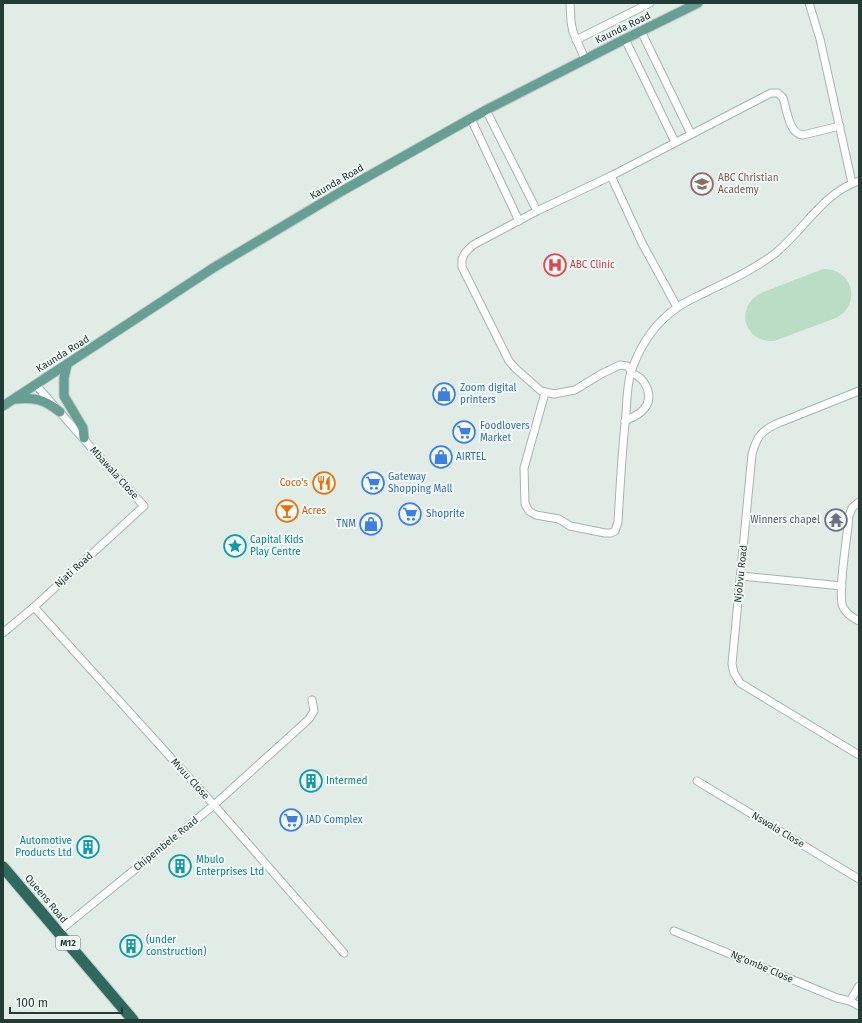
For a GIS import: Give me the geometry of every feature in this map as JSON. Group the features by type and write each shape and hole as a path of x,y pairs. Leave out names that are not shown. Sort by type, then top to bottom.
{"highway":[{"name":"Queens Road","path":"3,867 133,1020"}],"main road":[{"name":"Kaunda Road","path":"3,406 213,268 342,191 486,110 698,3"},
{"path":"67,365 64,378 64,396 83,428 84,438"},
{"path":"14,399 36,399 48,403 60,412"}],"street":[{"path":"570,3 571,22 576,40 585,59"},
{"path":"576,40 650,3"},
{"path":"545,393 524,468 525,504 529,511 536,515 559,519 570,526 611,533 614,531 618,522 620,469 631,372 638,353 651,332 677,307 763,262 785,244 824,202 841,188 856,182 840,126 820,39 809,3"},
{"path":"640,31 690,134"},
{"path":"625,39 675,142"},
{"path":"625,421 644,409 649,399 649,393 643,381 631,372 627,366 620,365 601,374 575,390 554,394 545,393 514,368 465,274 461,263 465,253 472,245 519,220 611,176 774,92 778,93 783,98 793,130 799,135 840,126"},
{"path":"486,110 537,211"},
{"path":"471,118 519,220"},
{"path":"611,176 642,243 677,307"},
{"name":"Mbawala Close","path":"35,384 84,438 101,460 144,506"},
{"name":"Njobvu Road","path":"859,391 776,424 764,431 757,438 752,454 732,664 737,679 746,687 859,755"},
{"path":"859,502 852,508 849,516 842,586 843,608 850,616 859,621"},
{"name":"Njati Road","path":"3,633 34,607 144,506"},
{"path":"741,576 842,586"},
{"name":"Mvuu Close","path":"34,607 214,804 344,953"},
{"name":"Chipembele Road","path":"58,932 214,804 309,719 314,711 312,700"},
{"name":"Nswala Close","path":"697,781 859,879"},
{"name":"Ng'ombe Close","path":"674,930 837,998 850,1001 859,1006"},
{"path":"850,1001 859,986"}],"green space":[{"path":"823,269 833,270 841,274 847,281 850,288 851,297 849,305 844,312 836,318 774,341 764,340 756,336 750,330 746,323 745,315 747,307 753,299 761,293"}],"place":[{"name":"ABC Christian Academy","path":"702,184"},
{"name":"ABC Clinic","path":"555,265"},
{"name":"Zoom digital printers","path":"444,394"},
{"name":"Foodlovers Market","path":"464,432"},
{"name":"AIRTEL","path":"441,457"},
{"name":"Coco's","path":"324,483"},
{"name":"Gateway Shopping Mall","path":"373,483"},
{"name":"Acres","path":"287,511"},
{"name":"Shoprite","path":"410,514"},
{"name":"Winners chapel","path":"836,520"},
{"name":"TNM","path":"371,524"},
{"name":"Capital Kids Play Centre","path":"235,546"},
{"name":"Intermed","path":"311,781"},
{"name":"JAD Complex","path":"291,820"},
{"name":"Automotive Products Ltd","path":"88,847"},
{"name":"Mbulo Enterprises Ltd","path":"180,866"},
{"name":"(under construction)","path":"131,946"}]}
